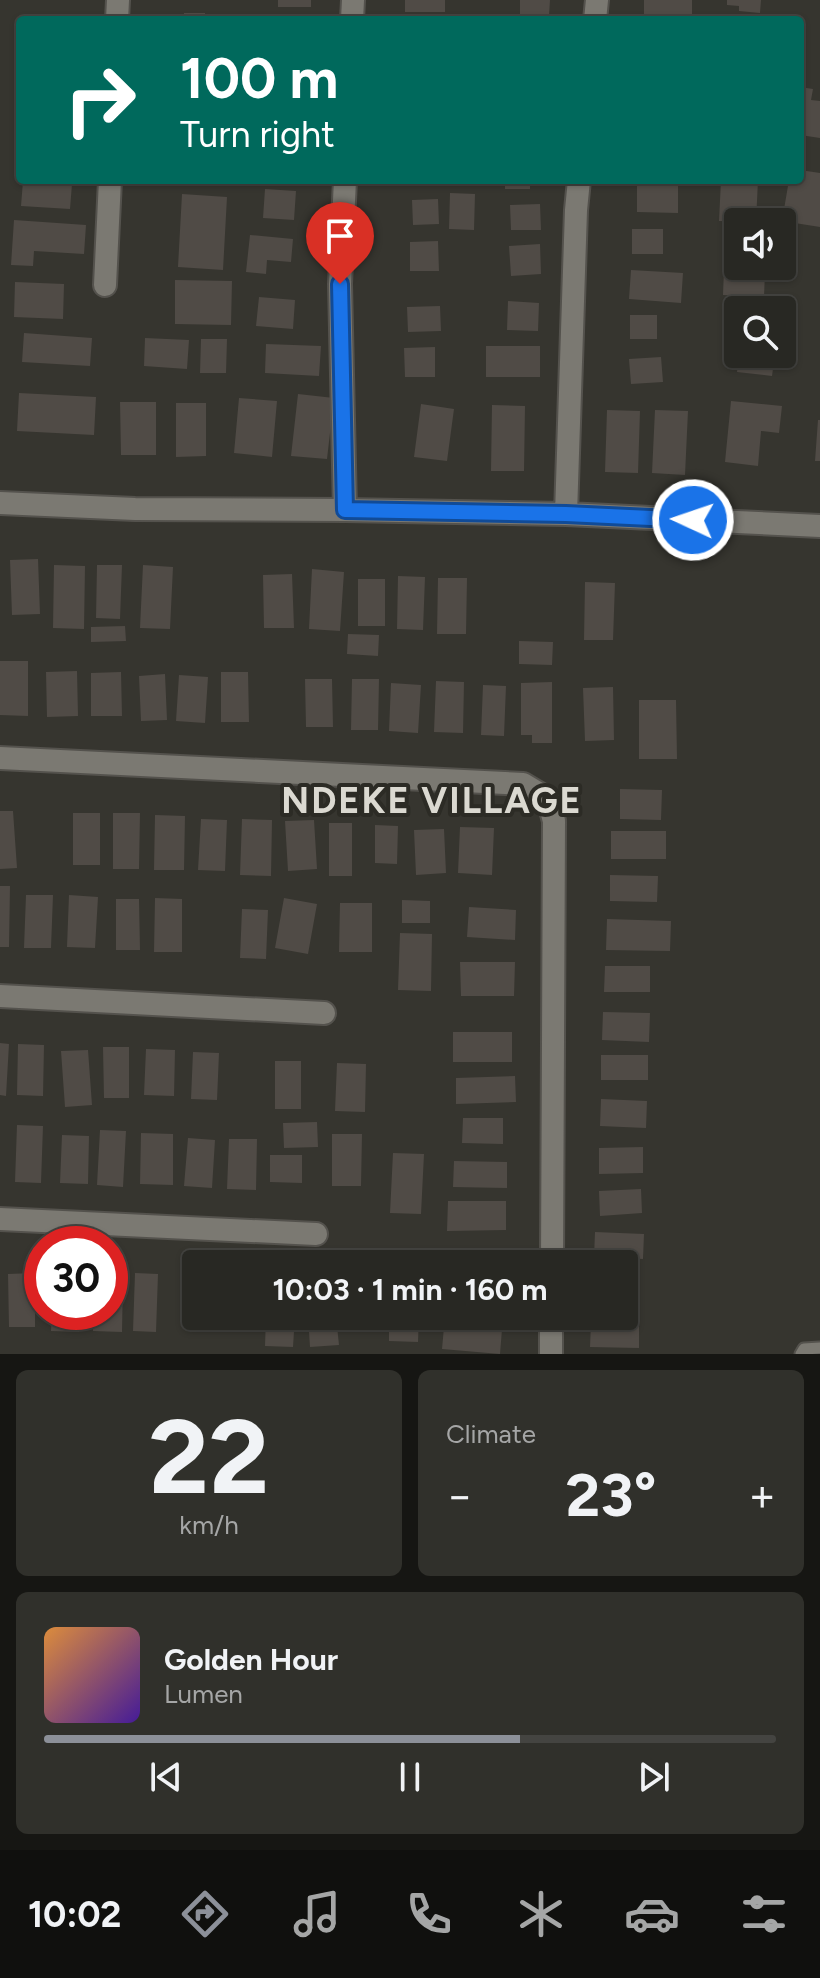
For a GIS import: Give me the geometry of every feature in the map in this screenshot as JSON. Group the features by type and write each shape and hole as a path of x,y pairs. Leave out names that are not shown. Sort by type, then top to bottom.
{"street":[{"path":"105,285 110,184"},
{"path":"345,184 340,284 345,510"},
{"path":"566,514 579,184"},
{"path":"0,503 135,509 566,514 820,526"},
{"path":"0,758 523,784 548,799 554,821 552,1250"},
{"path":"0,996 324,1013"},
{"path":"0,1219 316,1234"},
{"path":"551,1330 551,1354"}],"lane":[{"path":"801,1354 804,1349 820,1348"}],"building":[{"path":"278,0 311,0 311,7 278,7"},
{"path":"405,0 445,0 445,12 405,12"},
{"path":"520,0 550,0 549,16 520,15"},
{"path":"644,0 692,0 692,16 644,16"},
{"path":"727,0 761,0 760,13 739,11 739,6 727,5"},
{"path":"184,13 205,13 205,16 184,16"},
{"path":"29,14 81,15 81,16"},
{"path":"804,88 813,89 811,100 820,101 820,138 804,136"},
{"path":"804,171 820,173 820,227 796,223 796,208 784,208 788,184 804,184"},
{"path":"23,184 72,184 70,209 21,206"},
{"path":"505,184 530,184 530,189 505,189"},
{"path":"637,184 678,184 678,213 637,212"},
{"path":"721,184 758,184 757,208 724,208 724,221 719,221"},
{"path":"265,189 296,191 294,220 263,218"},
{"path":"450,193 475,194 474,230 449,229"},
{"path":"182,194 227,197 223,270 178,267"},
{"path":"438,199 439,224 413,225 412,200"},
{"path":"540,204 541,230 511,230 510,205"},
{"path":"14,220 86,225 84,254 34,251 33,266 11,265"},
{"path":"632,229 663,229 663,254 632,254"},
{"path":"250,235 293,239 291,262 267,260 266,274 246,272"},
{"path":"438,241 439,271 410,271 410,242"},
{"path":"540,244 541,274 511,276 509,246"},
{"path":"724,269 724,280 765,280 764,296 723,295"},
{"path":"631,270 683,273 681,303 629,299"},
{"path":"175,280 232,281 231,325 175,324"},
{"path":"15,282 64,284 63,319 14,317"},
{"path":"259,297 295,300 293,329 256,326"},
{"path":"508,301 539,303 538,331 507,330"},
{"path":"440,306 441,331 408,332 407,307"},
{"path":"630,315 657,315 657,339 630,339"},
{"path":"24,333 92,338 90,366 22,362"},
{"path":"145,338 189,340 187,369 144,366"},
{"path":"201,339 227,339 226,373 200,373"},
{"path":"266,344 321,346 319,376 265,373"},
{"path":"486,346 540,346 540,377 486,377"},
{"path":"435,347 435,377 405,377 404,348"},
{"path":"661,357 663,382 631,384 629,359"},
{"path":"737,368 773,368 772,376 737,372"},
{"path":"19,393 96,397 94,435 17,431"},
{"path":"298,394 334,398 327,459 291,456"},
{"path":"239,398 277,401 272,457 234,453"},
{"path":"731,401 782,406 779,433 761,431 758,466 725,462"},
{"path":"120,402 156,402 156,455 121,455"},
{"path":"176,403 206,403 206,456 176,457"},
{"path":"421,404 454,409 447,461 414,457"},
{"path":"492,405 525,406 524,471 491,471"},
{"path":"607,410 640,411 638,473 605,472"},
{"path":"655,410 688,411 685,475 652,473"},
{"path":"818,420 820,461 815,461"},
{"path":"38,559 40,614 12,615 10,560"},
{"path":"54,565 85,566 84,629 53,628"},
{"path":"97,565 122,565 120,619 96,618"},
{"path":"143,565 173,567 170,629 140,628"},
{"path":"312,569 344,572 340,631 309,629"},
{"path":"292,574 294,628 264,628 263,575"},
{"path":"398,576 425,577 423,630 397,629"},
{"path":"438,578 467,578 466,634 437,634"},
{"path":"358,579 385,579 385,626 358,626"},
{"path":"585,582 615,583 613,640 584,640"},
{"path":"125,626 126,641 91,642 91,627"},
{"path":"348,634 379,635 378,656 347,654"},
{"path":"519,641 553,642 552,665 519,664"},
{"path":"0,661 28,661 28,716 0,715"},
{"path":"77,671 78,716 47,717 46,672"},
{"path":"121,672 122,716 91,716 91,673"},
{"path":"221,672 248,672 249,722 221,722"},
{"path":"165,674 167,720 141,721 139,676"},
{"path":"179,675 208,677 205,723 176,721"},
{"path":"305,679 332,679 333,727 306,727"},
{"path":"352,679 379,679 378,730 351,730"},
{"path":"436,681 464,682 463,733 434,732"},
{"path":"552,682 552,743 532,743 532,735 521,735 521,683"},
{"path":"391,683 421,685 418,733 389,731"},
{"path":"483,685 506,686 504,736 481,735"},
{"path":"613,687 614,740 585,741 583,688"},
{"path":"639,700 676,700 677,759 639,759"},
{"path":"620,789 662,790 661,820 620,819"},
{"path":"0,811 13,811 17,868 0,869"},
{"path":"73,813 100,813 100,865 73,865"},
{"path":"113,813 140,813 139,869 113,869"},
{"path":"155,815 185,816 184,870 154,870"},
{"path":"201,819 227,820 225,871 198,870"},
{"path":"242,819 272,820 271,876 240,875"},
{"path":"314,820 317,869 288,871 285,821"},
{"path":"329,823 352,823 352,876 329,876"},
{"path":"375,825 398,826 397,864 375,863"},
{"path":"460,827 494,828 492,875 458,873"},
{"path":"444,829 446,873 416,875 414,830"},
{"path":"611,831 666,831 666,859 611,859"},
{"path":"610,875 658,876 657,902 610,901"},
{"path":"0,886 10,886 9,947 0,947"},
{"path":"26,895 53,895 51,948 24,948"},
{"path":"69,895 98,897 95,948 67,947"},
{"path":"155,898 182,899 182,952 154,952"},
{"path":"284,898 317,904 308,954 275,948"},
{"path":"116,899 139,899 140,950 116,950"},
{"path":"402,900 430,901 430,923 402,923"},
{"path":"340,903 372,903 372,952 339,952"},
{"path":"469,907 516,910 515,940 467,937"},
{"path":"242,909 268,910 266,959 240,958"},
{"path":"607,919 671,921 670,951 606,950"},
{"path":"400,933 432,934 431,991 398,990"},
{"path":"460,962 515,962 514,996 461,996"},
{"path":"605,966 650,966 650,992 604,992"},
{"path":"603,1012 650,1013 649,1042 602,1040"},
{"path":"453,1032 512,1032 512,1062 453,1062"},
{"path":"0,1043 9,1044 6,1096 0,1095"},
{"path":"18,1044 44,1045 43,1096 17,1095"},
{"path":"103,1047 129,1047 129,1098 104,1098"},
{"path":"146,1049 175,1050 174,1096 144,1095"},
{"path":"88,1050 92,1105 65,1107 61,1051"},
{"path":"193,1052 219,1053 217,1100 191,1099"},
{"path":"601,1055 648,1055 648,1080 601,1080"},
{"path":"275,1061 301,1061 301,1109 275,1109"},
{"path":"337,1063 366,1064 365,1112 335,1111"},
{"path":"515,1076 516,1102 456,1104 456,1078"},
{"path":"601,1099 647,1101 646,1128 600,1126"},
{"path":"463,1118 503,1118 503,1144 462,1143"},
{"path":"317,1122 318,1147 284,1148 283,1123"},
{"path":"17,1125 43,1126 41,1183 15,1182"},
{"path":"100,1130 126,1131 123,1187 97,1185"},
{"path":"141,1133 173,1134 173,1185 140,1184"},
{"path":"332,1134 362,1134 361,1186 332,1186"},
{"path":"62,1135 89,1136 88,1184 60,1183"},
{"path":"188,1138 215,1140 212,1188 184,1186"},
{"path":"229,1139 257,1139 256,1190 227,1189"},
{"path":"643,1147 643,1173 599,1174 599,1148"},
{"path":"393,1153 424,1154 421,1214 390,1213"},
{"path":"270,1155 302,1155 302,1183 270,1182"},
{"path":"454,1161 507,1162 507,1188 453,1187"},
{"path":"641,1189 642,1213 600,1216 599,1191"},
{"path":"448,1201 506,1201 506,1230 447,1231"},
{"path":"595,1232 644,1234 643,1259 638,1259 638,1250 594,1250"},
{"path":"24,1273 24,1327 9,1327 8,1274"},
{"path":"135,1273 158,1274 156,1332 133,1331"},
{"path":"639,1324 639,1348 590,1347 591,1330 638,1330"},
{"path":"51,1330 79,1330 79,1332"},
{"path":"93,1330 122,1330 122,1332"},
{"path":"266,1330 294,1330 293,1347 265,1346"},
{"path":"309,1330 337,1330 339,1345 310,1347"},
{"path":"389,1330 418,1330 418,1342 389,1341"},
{"path":"444,1330 502,1330 500,1354 442,1349"}],"district":[{"name":"NDEKE VILLAGE","path":"432,800"}],"route":[{"path":"340,284 345,510 693,520"}]}
